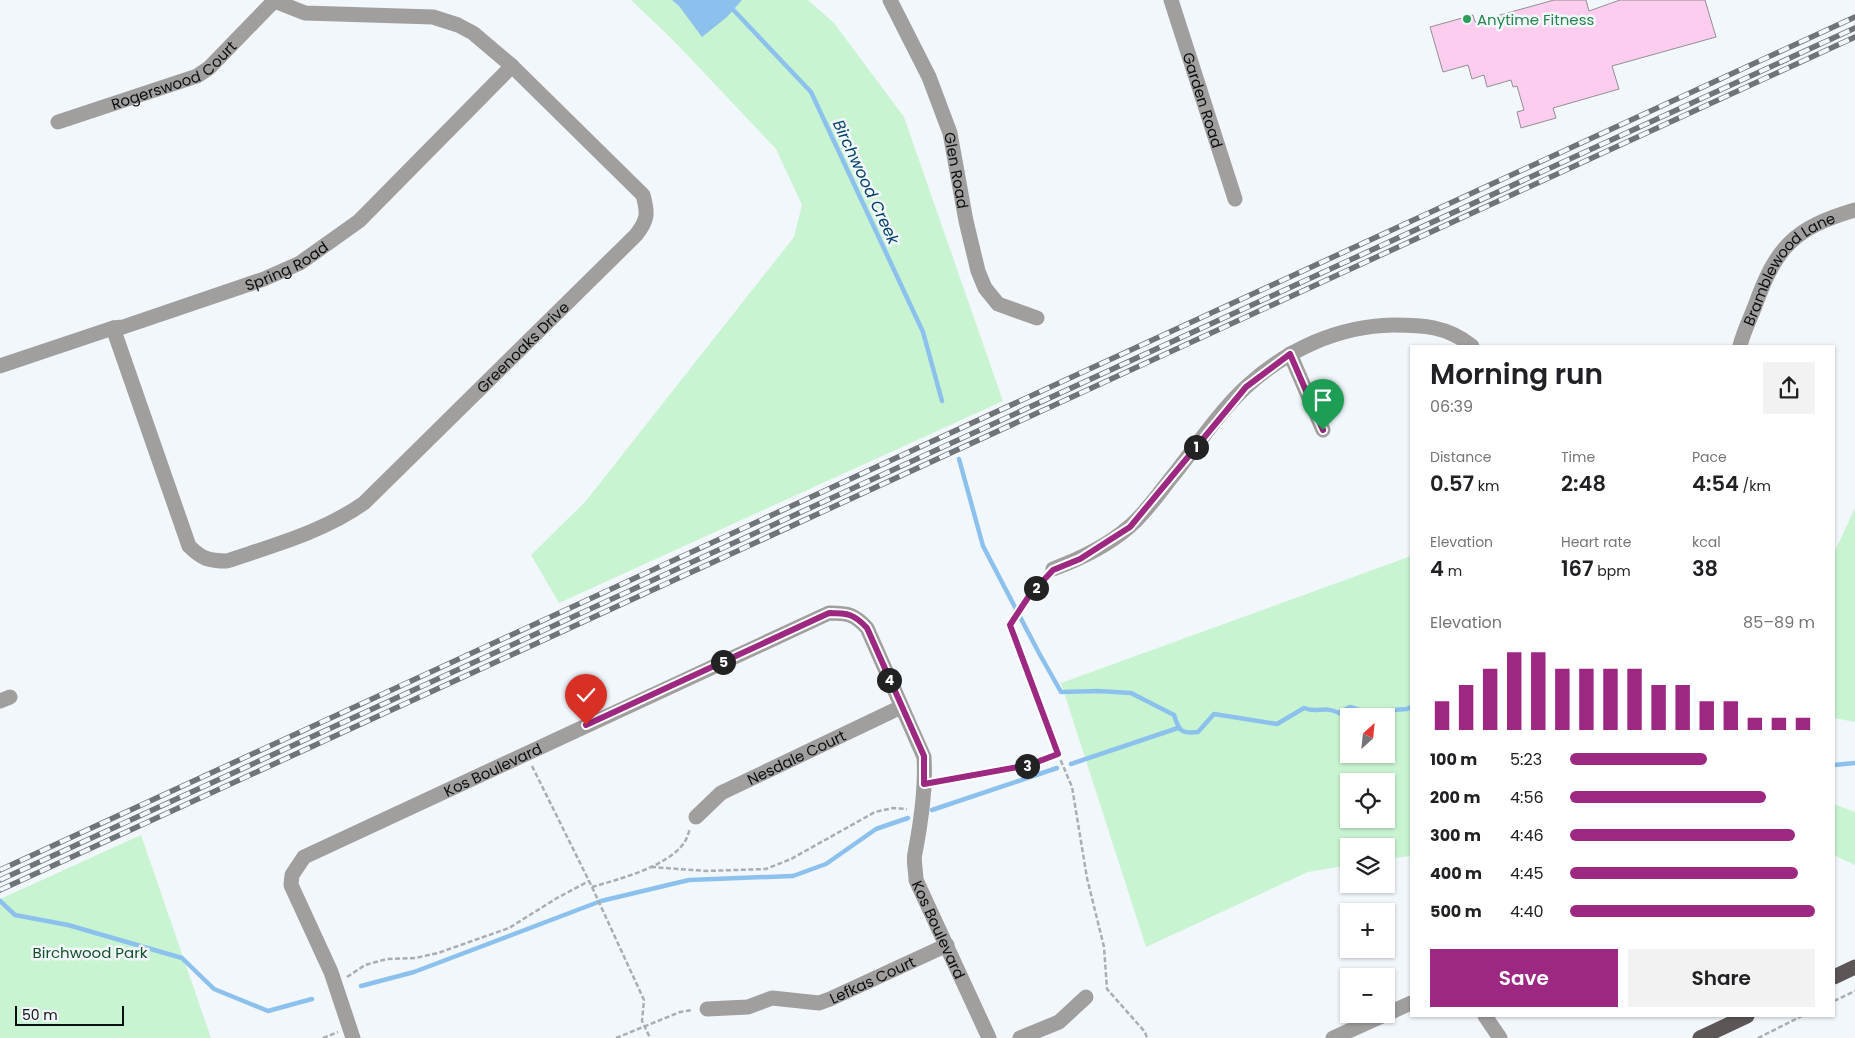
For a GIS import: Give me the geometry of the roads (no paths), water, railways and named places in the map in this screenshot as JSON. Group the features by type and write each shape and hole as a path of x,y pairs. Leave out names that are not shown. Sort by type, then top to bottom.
{"main road":[{"path":"1835,977 1855,967"},
{"path":"1700,1038 1723,1033 1746,1017"}],"street":[{"name":"Glen Road","path":"890,0 929,77 950,134 966,221 978,272 985,288 998,304 1037,318"},
{"name":"Garden Road","path":"1171,0 1235,199"},
{"name":"Greenoaks Drive","path":"113,328 189,546 198,556 213,561 228,561 327,526 348,515 364,503 644,225 647,209 643,195 512,66 473,33 458,25 433,17 305,13 273,1"},
{"name":"Rogerswood Court","path":"58,122 197,76 209,68 273,1"},
{"name":"Spring Road","path":"0,366 264,279 300,263 359,221 512,66"},
{"name":"Bramblewood Lane","path":"1740,345 1764,281 1777,256 1803,230 1855,210"},
{"path":"1053,570 1080,559 1130,527 1246,387 1290,354 1327,336 1361,328 1389,325 1416,325 1441,329 1470,345"},
{"path":"1290,354 1323,430"},
{"name":"Kos Boulevard","path":"353,1038 326,960 291,885 292,875 304,857 829,613 850,614 858,618 867,628 924,756 924,784 918,844 914,854 916,880 989,1038"},
{"name":"Nesdale Court","path":"696,817 721,793 901,708"},
{"name":"Lefkas Court","path":"707,1009 748,1007 772,998 818,1002 830,999 947,946"},
{"path":"1020,1038 1059,1022 1086,997"},
{"path":"1333,1038 1410,1003"},
{"path":"1487,1017 1500,1038"}],"water":[{"path":"672,0 742,0 727,17 702,37 679,6"}],"waterway":[{"name":"Birchwood Creek","path":"724,0 811,92 923,332 942,401"},
{"name":"Birchwood Creek","path":"959,459 983,546 1061,692 1098,691 1131,693 1174,715 1177,725 1184,732 1198,732 1214,714 1277,724 1304,708 1339,713 1350,707 1365,712 1410,708"},
{"path":"1071,764 1178,728"},
{"name":"Birchwood Creek","path":"1835,765 1855,763"},
{"path":"932,810 1057,768"},
{"path":"361,986 414,972 601,901 689,880 793,876 826,864 876,829 908,818"},
{"path":"0,901 15,915 68,925 182,958 214,989 268,1011 312,999"}],"railway":[{"path":"0,870 1855,17"},
{"path":"0,880 1855,28"},
{"path":"0,890 1855,37"}],"place":[{"name":"Anytime Fitness","path":"1467,19"}],"park label":[{"name":"Birchwood Park","path":"90,952"}]}
